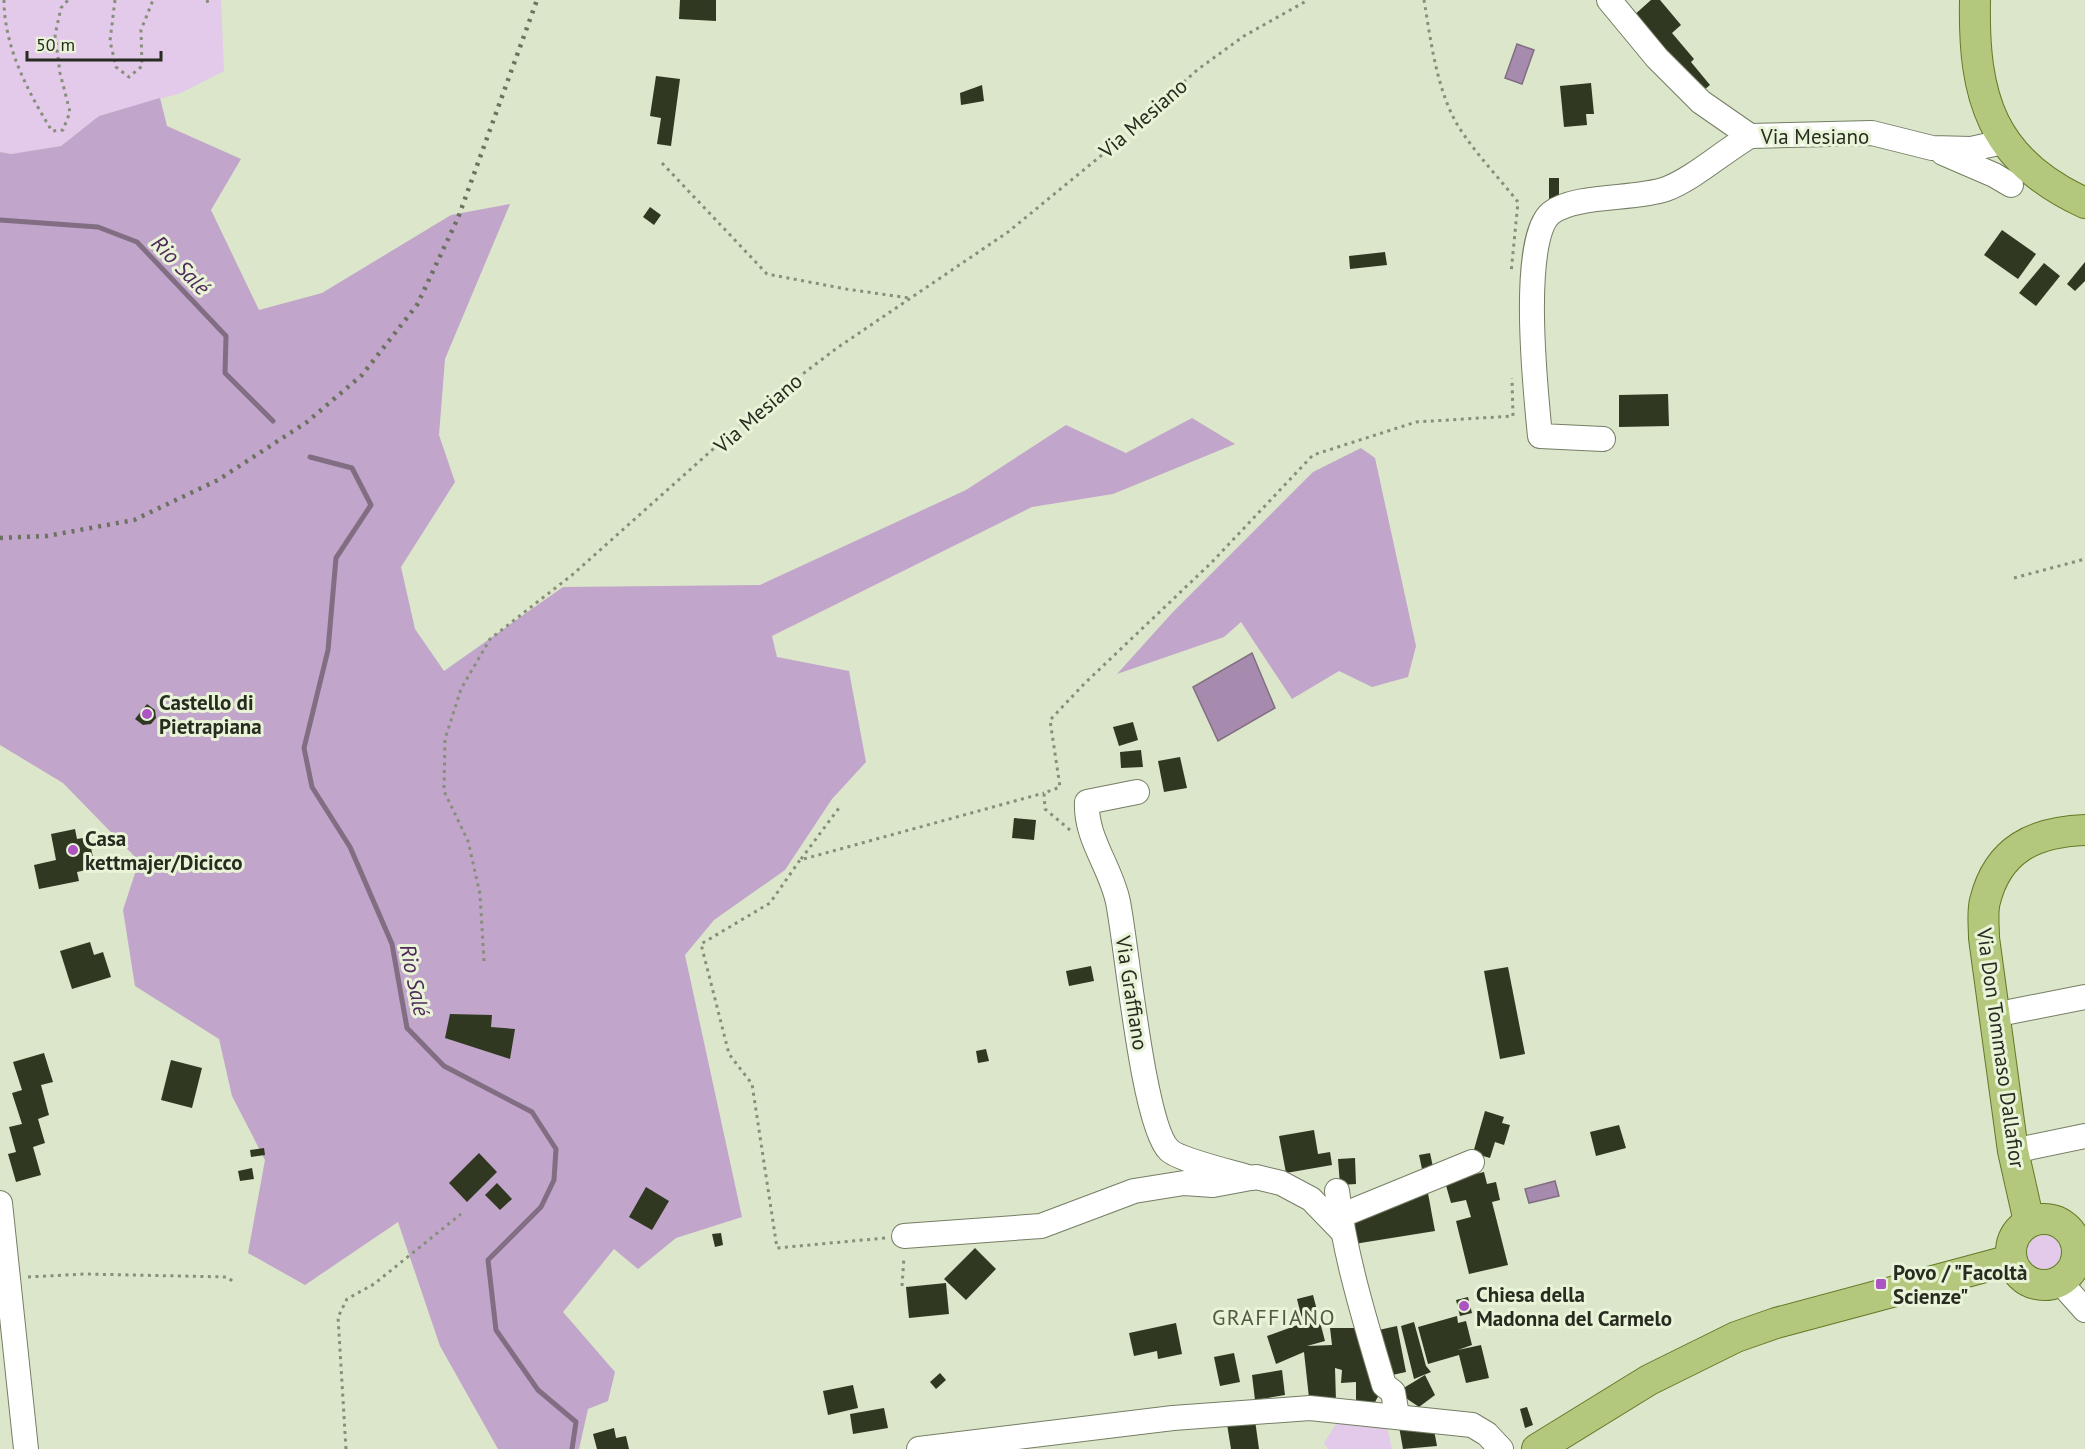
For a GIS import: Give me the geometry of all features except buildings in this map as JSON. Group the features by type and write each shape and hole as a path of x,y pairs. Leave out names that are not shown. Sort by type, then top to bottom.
{"main road":[{"path":"1975,0 1974,37 1981,92 2003,142 2039,175 2085,203"},
{"name":"Via Don Tommaso Dallafior","path":"2029,1222 2013,1151 1984,938 1984,902 2003,859 2037,837 2085,830"},
{"path":"2049,1219 2059,1222 2081,1245 2073,1268 2060,1282 2047,1286 2027,1282 2019,1275 2011,1260 2010,1247 2014,1237 2029,1222 2049,1219"},
{"path":"1538,1449 1649,1380 1736,1337 1776,1323 2011,1260"}],"street":[{"name":"Via Mesiano","path":"1610,0 1657,58 1701,102 1750,136 1872,133 1932,148 1971,149 2003,142"},
{"path":"1602,439 1540,436 1533,359 1533,255 1544,222 1550,214 1568,203 1665,189 1695,173 1715,157 1750,136"},
{"path":"1932,148 1994,175 2011,185"},
{"name":"Via Graffiano","path":"1137,792 1086,802 1086,818 1117,899 1140,1047 1158,1133 1170,1151 1251,1178 1281,1183 1311,1199 1341,1223 1368,1331 1384,1385 1393,1392 1397,1415"},
{"path":"1994,1015 2085,997"},
{"path":"2013,1151 2085,1136"},
{"path":"1337,1191 1341,1223 1472,1162"},
{"name":"Via Graffiano","path":"904,1236 1041,1226 1134,1191 1184,1183 1213,1185 1251,1178"},
{"path":"0,1203 26,1449"},
{"path":"2060,1282 2085,1310"},
{"path":"919,1449 1173,1418 1328,1408 1472,1425 1487,1434 1501,1449"}],"path":[{"path":"4,0 10,39 21,77 52,131 63,130 70,112 60,73 55,35 62,8 68,0"},
{"path":"115,0 110,41 116,68 129,77 142,66 141,30 153,0"},
{"name":"Via Mesiano","path":"484,961 480,894 468,841 444,791 445,739 461,689 490,639 573,575 767,401 837,348 1008,232 1108,150 1197,70 1244,36 1308,0"},
{"path":"1425,0 1430,37 1449,108 1460,129 1518,202 1511,278"},
{"path":"662,163 767,274 846,289 911,298"},
{"path":"800,860 1060,787 1050,720 1084,684 1212,562 1313,454 1416,422 1513,416 1512,370"},
{"path":"2014,578 2085,559"},
{"path":"1044,793 1045,809 1055,816"},
{"path":"839,808 770,903 701,944 729,1054 752,1084 777,1248 904,1236 902,1286"},
{"path":"346,1449 338,1317 347,1299 374,1284 461,1214"},
{"path":"9,1280 85,1274 226,1277 235,1283"}],"shaded area":[{"path":"0,0 221,0 224,71 181,93 99,116 61,146 11,154 0,152"},
{"path":"1517,44 1534,50 1522,84 1505,78"},
{"path":"160,98 167,126 241,159 211,210 259,310 322,293 451,215 510,204 445,359 439,435 455,482 401,567 415,629 444,671 563,587 760,585 966,490 1066,425 1126,453 1192,418 1235,444 1113,494 1032,507 772,636 777,657 849,671 866,762 832,799 785,870 714,920 685,955 742,1217 676,1238 638,1269 614,1249 563,1312 615,1372 608,1401 588,1409 579,1449 498,1449 440,1346 398,1222 305,1285 248,1253 265,1160 232,1096 219,1039 135,986 123,910 139,861 63,783 0,745 0,152 11,154 61,146 99,116"},
{"path":"1361,448 1375,458 1416,646 1408,677 1372,687 1339,671 1292,699 1241,622 1224,637 1117,674 1172,613 1313,472"},
{"path":"1252,653 1275,708 1218,741 1193,687"},
{"path":"1555,1181 1559,1196 1529,1203 1525,1189"},
{"path":"2044,1235 2056,1240 2061,1252 2056,1264 2044,1269 2032,1264 2027,1252 2032,1240"},
{"path":"1341,1416 1385,1419 1392,1449 1328,1449 1324,1443"}],"waterway":[{"name":"Rio Salé","path":"0,220 98,227 137,242 226,336 225,373 273,421"},
{"name":"Rio Salé","path":"310,457 352,468 371,505 336,558 328,650 304,748 312,787 350,847 392,944 407,1028 444,1066 532,1112 556,1149 554,1180 541,1207 488,1260 496,1330 538,1390 576,1422 572,1449"}],"railway":[{"path":"0,538 47,536 134,520 218,480 307,422 362,375 417,305 458,218 537,0"}],"place":[{"name":"Castello di Pietrapiana","path":"147,714"},
{"name":"Casa kettmajer/Dicicco","path":"73,850"},
{"name":"Povo / \"Facoltà Scienze\"","path":"1881,1284"},
{"name":"Chiesa della Madonna del Carmelo","path":"1464,1306"}],"district":[{"name":"GRAFFIANO","path":"1274,1317"}]}
